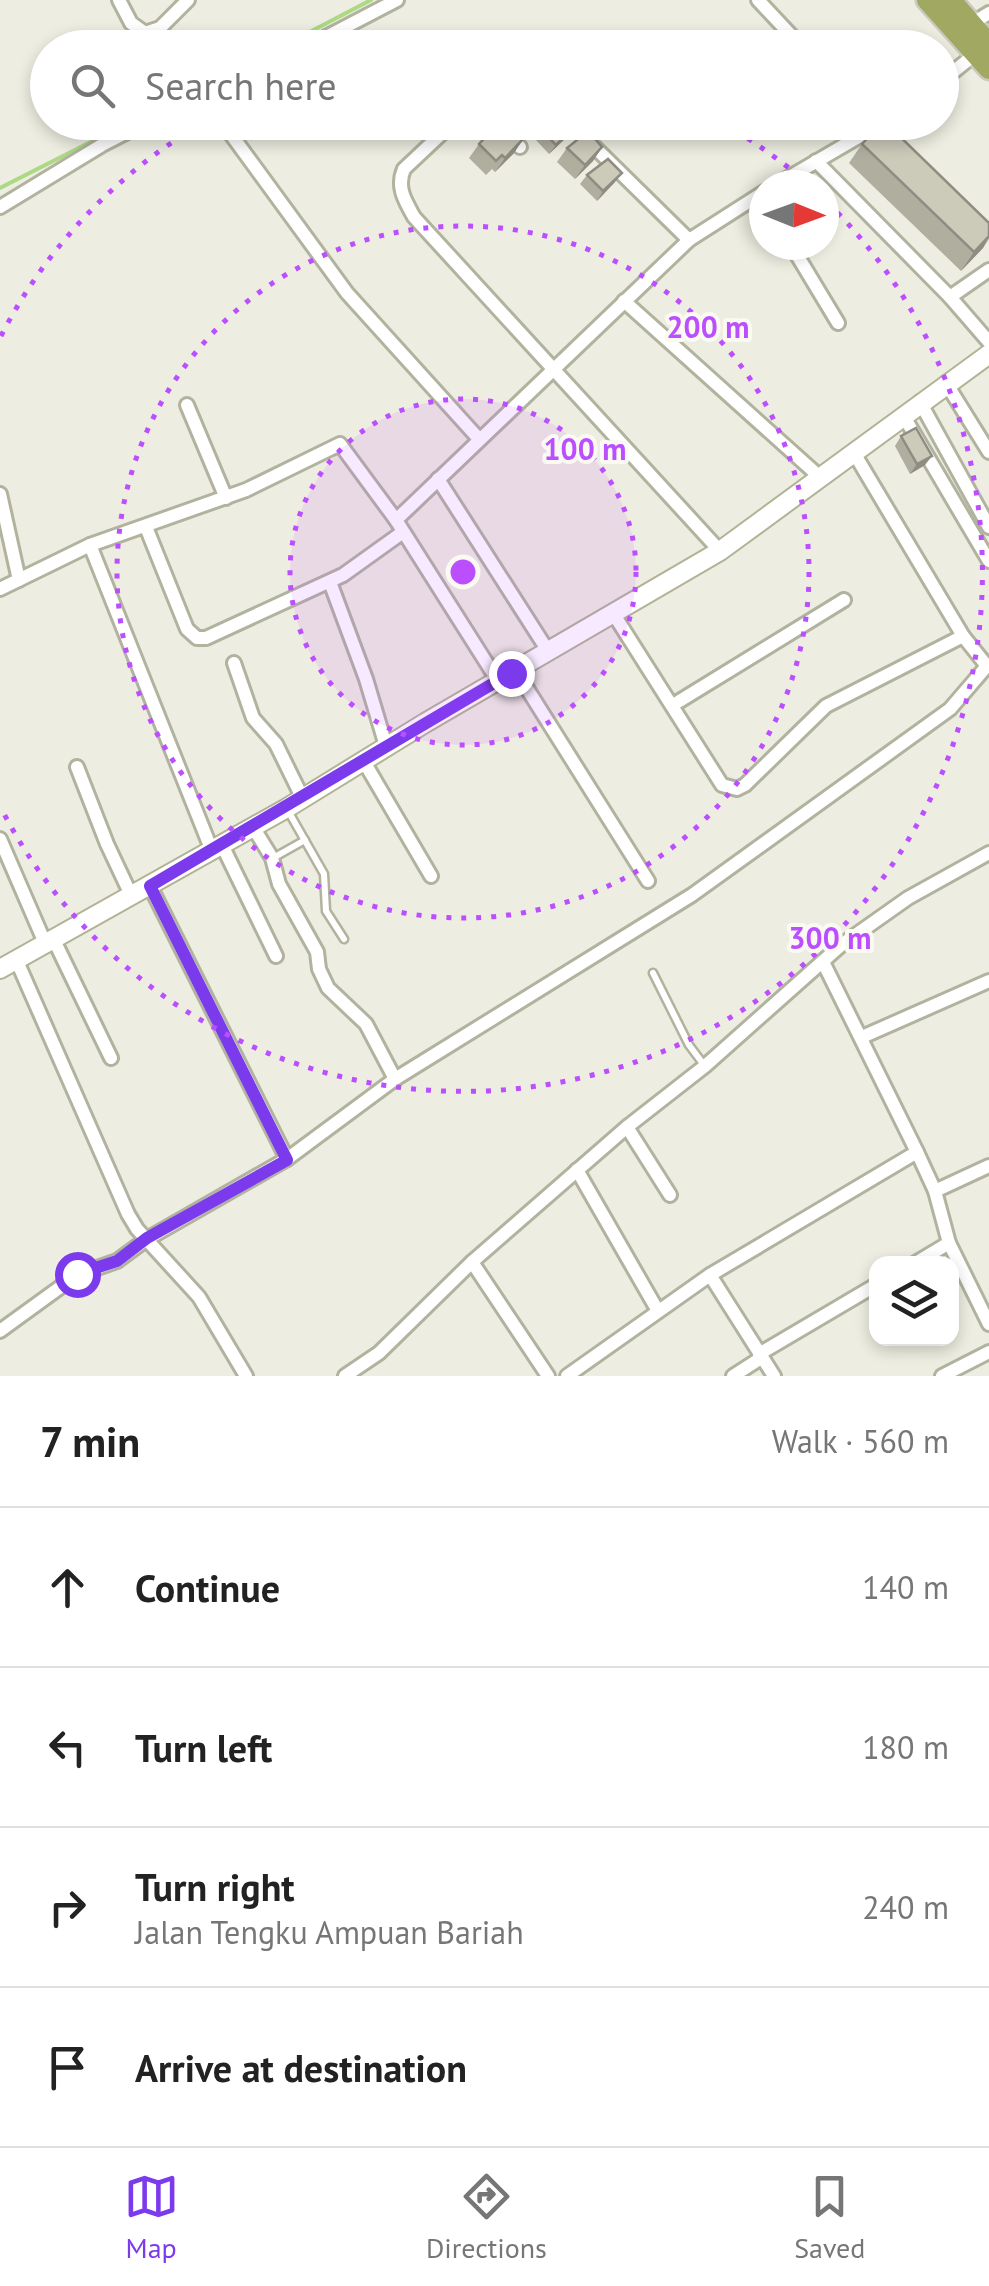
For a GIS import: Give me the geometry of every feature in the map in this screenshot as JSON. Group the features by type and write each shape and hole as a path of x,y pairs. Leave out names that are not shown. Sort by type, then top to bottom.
{"main road":[{"path":"927,0 958,30"},
{"path":"951,0 980,19 984,56"},
{"path":"959,31 984,56"},
{"path":"8,964 253,828 720,551 989,354"}],"street":[{"path":"119,0 131,23 142,30"},
{"path":"154,30 188,0"},
{"path":"340,30 397,0"},
{"path":"758,0 786,30"},
{"path":"959,71 984,56"},
{"path":"0,207 112,140"},
{"path":"235,140 346,293 480,440"},
{"path":"435,140 404,170 400,179 401,194 414,217 720,551"},
{"path":"512,140 520,148"},
{"path":"587,140 689,240"},
{"path":"802,170 852,140"},
{"path":"816,162 950,297 989,342"},
{"path":"146,528 188,629 197,638 206,638 330,582 354,569 400,526 438,479 689,240 749,204"},
{"path":"800,260 838,323"},
{"path":"950,297 989,270"},
{"path":"624,302 821,478"},
{"path":"946,384 989,452"},
{"path":"920,402 989,527"},
{"path":"187,405 226,498"},
{"path":"903,415 989,561"},
{"path":"0,590 90,545 226,498 340,444 400,526 498,680"},
{"path":"0,1330 77,1274 117,1261 147,1238 287,1160 395,1080 646,925 779,835 950,709 988,665 963,636 854,453"},
{"path":"438,479 548,651"},
{"path":"0,494 19,580"},
{"path":"90,545 217,848 276,956"},
{"path":"330,582 386,746"},
{"path":"673,705 844,600"},
{"path":"614,613 722,784 737,789 826,706 963,636"},
{"path":"234,663 253,718 276,744 294,803"},
{"path":"516,670 648,882"},
{"path":"363,760 431,876"},
{"path":"78,766 107,844 131,894"},
{"path":"253,828 272,858 279,884 317,952 319,969 328,988 366,1024 395,1080"},
{"path":"0,838 111,1058"},
{"path":"345,1376 368,1370 472,1262 627,1126 705,1066 840,946 908,898 989,853"},
{"path":"150,886 287,1160"},
{"path":"823,962 935,1191 948,1243 989,1324"},
{"path":"8,964 128,1214 199,1297 246,1376"},
{"path":"862,1037 989,981"},
{"path":"627,1126 670,1195"},
{"path":"568,1376 710,1275 917,1152"},
{"path":"935,1191 989,1166"},
{"path":"576,1170 658,1311"},
{"path":"927,1256 948,1243"},
{"path":"472,1262 548,1376"},
{"path":"710,1275 774,1376"},
{"path":"733,1376 869,1289"},
{"path":"942,1376 989,1352"}],"lane":[{"path":"294,803 305,840 324,874 326,910 344,939"},
{"path":"272,858 305,840"},
{"path":"652,973 705,1066"}],"building":[{"path":"483,140 522,140 505,158 502,155 496,161 479,144"},
{"path":"577,140 596,140 602,147 585,165 567,148"},
{"path":"866,140 904,140 989,223 989,236 974,252 862,144"},
{"path":"608,159 622,173 603,191 587,175"},
{"path":"916,428 932,456 917,464 901,436"}],"waterway":[{"path":"314,30 371,0"},
{"path":"0,188 95,140"}],"route":[{"path":"77,1274 117,1261 147,1238 287,1160 150,886 511,673"}]}
